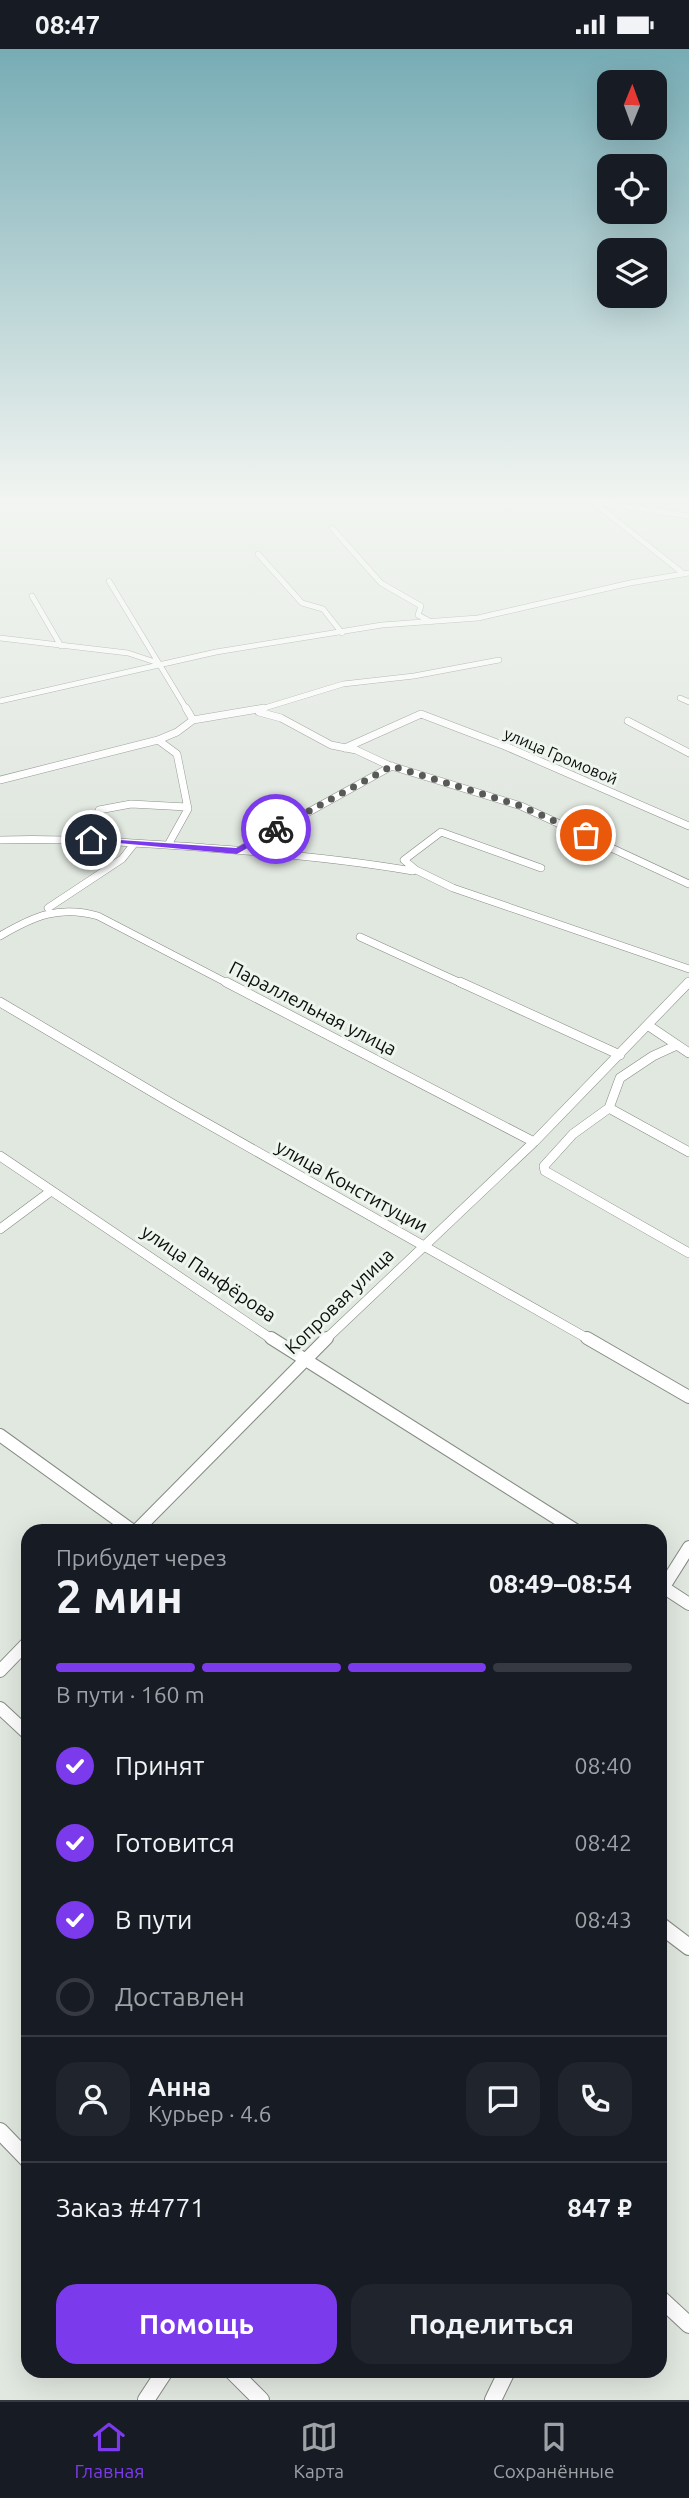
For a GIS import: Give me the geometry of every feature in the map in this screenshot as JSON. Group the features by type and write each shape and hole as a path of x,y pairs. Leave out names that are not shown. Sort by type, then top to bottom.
{"street":[{"path":"39,608 61,646"},
{"path":"126,608 193,720"},
{"path":"318,608 323,609 342,633"},
{"path":"420,608 418,615 431,623"},
{"path":"0,701 216,652 382,625 478,618 527,608"},
{"path":"0,638 128,653 162,665"},
{"path":"0,780 158,740 177,732 193,720 255,711 343,684 414,676 499,660"},
{"path":"680,698 689,702"},
{"path":"255,711 281,718 317,738 390,765 521,806 689,884"},
{"name":"улица Громовой","path":"345,748 421,714 505,746 689,826"},
{"path":"628,721 689,753"},
{"path":"158,740 177,754 183,771 187,807 168,845"},
{"path":"237,851 390,765"},
{"path":"91,840 99,810 108,806 153,804 187,807"},
{"path":"414,871 404,860 441,832 541,869"},
{"path":"0,840 91,840 168,845 341,858 414,871 653,960 689,969"},
{"path":"0,936 99,876 122,859 134,844"},
{"name":"Параллельная улица","path":"36,915 76,908 98,916 534,1142"},
{"path":"360,937 620,1055"},
{"name":"Копровая улица","path":"141,1524 375,1289 534,1142 689,982"},
{"name":"улица Конституции","path":"0,1002 104,1066 424,1246 526,1300 689,1397"},
{"path":"649,1026 689,1053"},
{"path":"677,1045 653,1056 620,1078 609,1108 583,1125 552,1154 544,1166 545,1171 689,1253"},
{"path":"609,1108 689,1152"},
{"name":"улица Панфёрова","path":"0,1156 305,1361 566,1524"},
{"path":"0,1229 51,1191"},
{"path":"0,1434 124,1524"},
{"path":"667,1579 689,1547"},
{"path":"667,1591 689,1604"},
{"path":"0,1671 21,1649"},
{"path":"0,1708 21,1728"},
{"path":"667,1930 689,1947"},
{"path":"0,2131 21,2153"},
{"path":"667,2305 689,2325"},
{"path":"146,2400 160,2378"},
{"path":"239,2378 261,2400"},
{"path":"493,2400 504,2378"}],"way so far":[{"path":"276,829 392,766 521,806 586,835"}],"route":[{"path":"91,840 237,851 276,829"}]}
